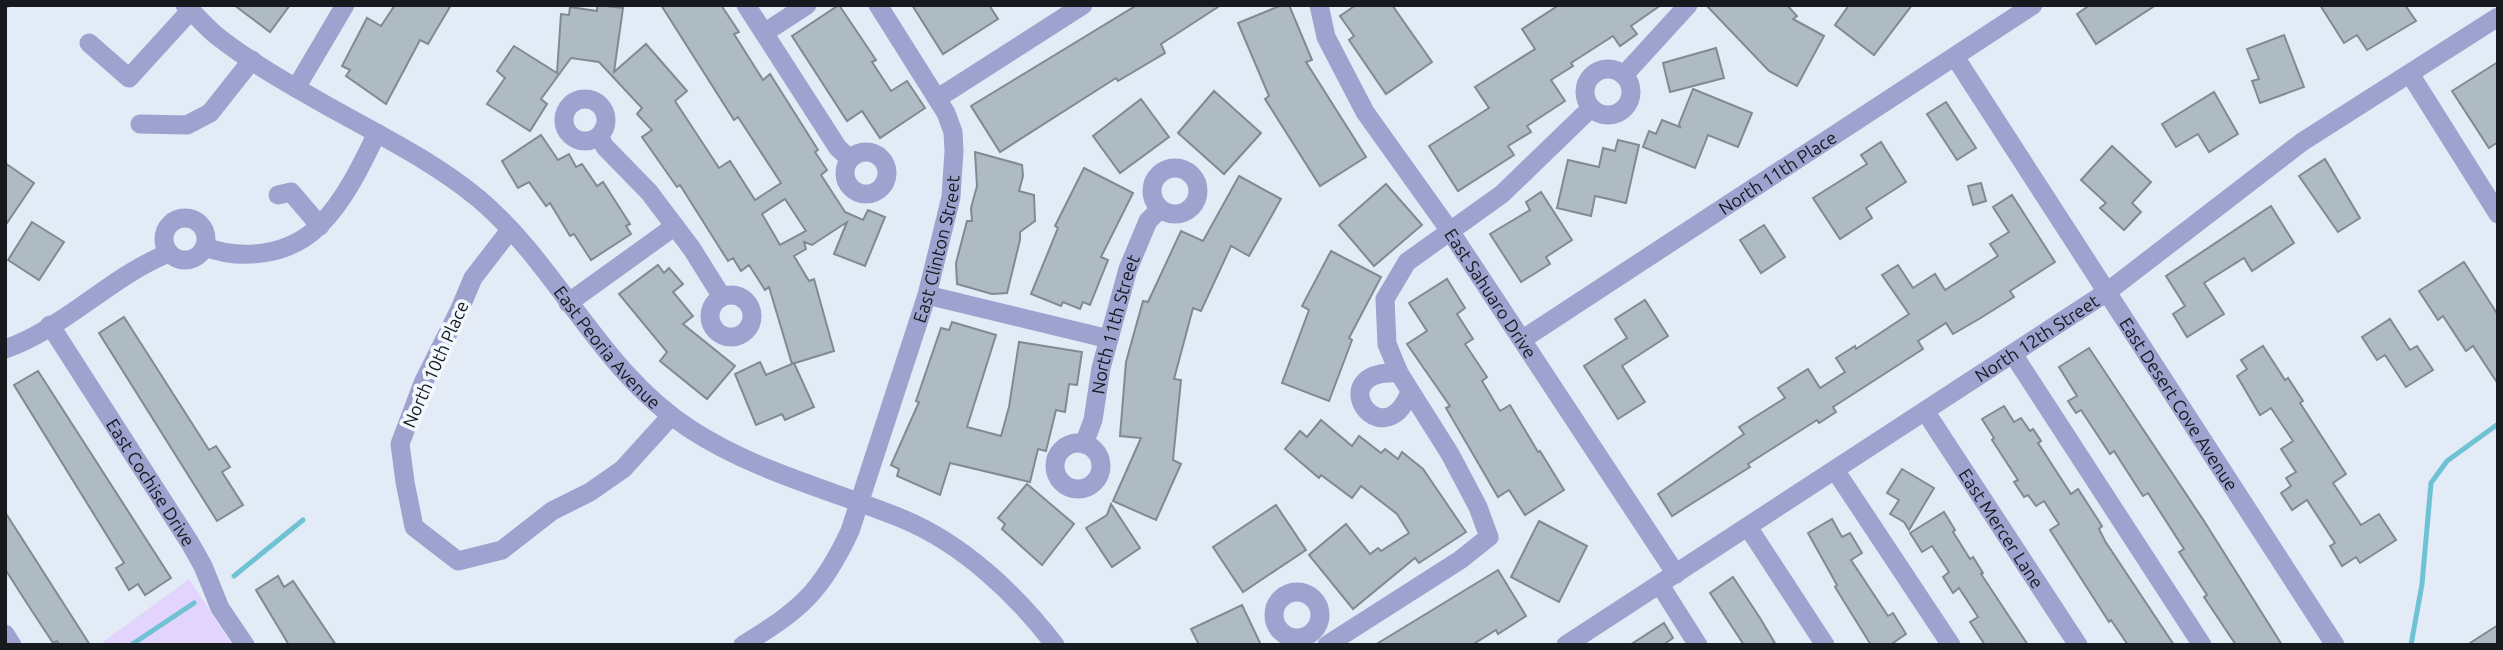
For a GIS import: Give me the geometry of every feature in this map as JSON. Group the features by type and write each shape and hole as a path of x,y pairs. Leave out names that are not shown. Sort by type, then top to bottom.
{"street":[{"path":"296,88 345,5"},
{"path":"746,5 838,148 850,159"},
{"path":"764,33 807,5"},
{"name":"East Clinton Street","path":"743,645 785,619 818,587 850,531 927,295 951,197 953,132 938,98 878,5"},
{"path":"938,98 1083,5"},
{"name":"East Sahuaro Drive","path":"1319,5 1326,37 1365,112 1451,231 1523,339 1668,579 1698,645"},
{"path":"1624,75 1688,5"},
{"name":"North 11th Place","path":"1523,339 2033,5"},
{"path":"89,43 130,78 188,8"},
{"name":"East Peoria Avenue","path":"188,8 216,35 252,60 422,159 481,201 536,259 613,360 671,416 743,459 906,520 962,554 1009,592 1055,645"},
{"name":"North 12th Street","path":"1570,644 2108,292 2301,142 2498,18"},
{"name":"East Desert Cove Avenue","path":"1955,57 2335,645"},
{"path":"140,124 187,125 210,113 252,60"},
{"path":"1611,69 1624,75 1630,95 1624,108 1604,114 1591,108 1587,102 1585,88 1591,75 1611,69"},
{"path":"2410,74 2498,214"},
{"path":"1327,645 1460,560 1489,537 1478,507 1450,454 1399,373 1387,344 1385,299 1407,262 1502,194 1591,108"},
{"path":"205,247 222,253 248,255 269,252 305,237 320,226 345,192 377,133"},
{"path":"599,136 675,226 722,297"},
{"path":"290,190 320,226"},
{"name":"North 11th Street","path":"1084,444 1093,420 1101,368 1128,269 1148,221 1160,209"},
{"path":"182,219 194,220 206,235 205,247 202,253 189,260 175,258 166,248 165,235 171,224 182,219"},
{"path":"568,303 675,226"},
{"name":"North 10th Place","path":"510,230 473,278 423,383 400,444 414,527 458,561 502,550 552,511 590,492 623,469 671,416"},
{"path":"5,349 50,326 130,274 169,253"},
{"path":"927,295 1110,339"},
{"name":"East Cochise Drive","path":"50,326 190,543 211,588 245,645"},
{"path":"2013,354 2202,645"},
{"path":"1399,373 1381,372 1368,378 1360,395 1364,408 1380,418 1394,415 1401,409 1410,391"},
{"name":"East Mercer Lane","path":"1925,411 2078,645"},
{"path":"1835,470 1951,645"},
{"path":"1748,527 1825,645"},
{"path":"5,634 12,645"}],"shaded area":[{"path":"189,579 232,645 99,645"}],"building":[{"path":"234,5 290,5 270,32"},
{"path":"395,5 451,5 428,44 420,40 386,104 346,76 350,70 342,66 367,18 381,26"},
{"path":"597,5 623,8 614,72 646,44 687,91 675,101 719,168 730,161 755,200 781,183 738,117 734,120 661,5 721,5 739,32 734,34 763,80 770,74 818,150 815,152 827,170 821,175 845,212 863,220 868,210 885,217 865,266 834,254 847,222 812,245 804,242 806,249 794,256 809,281 814,279 834,351 792,364 769,287 765,290 749,265 741,271 733,258 728,261 680,185 677,187 642,137 652,130 637,114 642,108 599,62 571,58 541,99 547,104 530,131 487,104 505,78 497,71 514,46 557,73 561,14 569,15 570,7 597,11","holes":["785,199 806,231 780,245 762,214"]},
{"path":"839,5 876,60 872,62 891,91 907,81 925,108 880,138 862,111 847,121 792,36"},
{"path":"912,5 989,5 998,19 943,54"},
{"path":"1137,5 1221,5 1161,44 1165,53 1118,81 1116,78 1000,152 971,106"},
{"path":"1282,5 1289,5 1312,60 1306,62 1366,157 1320,186 1265,99 1269,96 1238,23"},
{"path":"1356,5 1392,5 1432,62 1386,94 1349,40 1354,36 1340,16"},
{"path":"1559,5 1661,5 1631,26 1637,34 1620,46 1613,36 1571,63 1573,66 1551,80 1565,101 1527,126 1531,132 1508,146 1514,155 1458,191 1429,146 1489,108 1475,87 1535,49 1522,29"},
{"path":"1706,5 1787,5 1797,16 1793,19 1824,36 1797,86 1769,71"},
{"path":"1849,5 1912,5 1874,55 1835,25"},
{"path":"2090,5 2156,5 2096,44 2077,14"},
{"path":"2320,5 2405,5 2416,21 2367,50 2357,35 2344,43"},
{"path":"2284,35 2304,87 2260,103 2252,81 2259,79 2247,49"},
{"path":"1716,48 1724,78 1670,92 1663,63"},
{"path":"2498,62 2498,142 2489,148 2452,91"},
{"path":"1693,89 1752,113 1738,147 1708,135 1695,168 1643,147 1649,131 1656,134 1662,120 1680,127"},
{"path":"1214,91 1261,133 1224,174 1178,133"},
{"path":"2214,92 2238,134 2209,152 2198,134 2176,147 2162,124"},
{"path":"1141,99 1169,137 1120,173 1093,136"},
{"path":"1946,102 1976,148 1957,160 1927,114"},
{"path":"541,135 558,160 569,154 576,167 582,164 597,186 603,182 630,224 626,226 631,234 591,260 574,234 570,236 550,203 546,206 529,182 518,188 502,161"},
{"path":"1618,140 1639,145 1626,203 1595,196 1591,216 1557,208 1568,160 1599,167 1603,148 1615,151"},
{"path":"1881,142 1906,182 1866,208 1872,218 1840,239 1813,198 1867,164 1861,155"},
{"path":"2112,146 2151,182 2132,203 2141,212 2124,230 2100,208 2106,203 2081,180"},
{"path":"975,152 1022,165 1023,176 1019,191 1034,195 1035,221 1020,232 1007,293 992,294 957,284 956,263 967,221 972,221 971,208 977,186"},
{"path":"2325,159 2360,218 2338,232 2299,176"},
{"path":"5,163 34,183 5,226"},
{"path":"1084,168 1133,193 1101,257 1108,260 1090,305 1083,302 1080,309 1063,302 1061,306 1031,294 1058,228 1055,226"},
{"path":"1239,176 1281,199 1249,256 1231,246 1201,311 1193,308 1174,379 1181,380 1173,460 1181,464 1156,520 1113,501 1141,438 1120,436 1126,362 1143,301 1148,302 1181,231 1203,241"},
{"path":"1981,183 1986,201 1973,205 1968,186"},
{"path":"1386,184 1422,225 1374,266 1339,225"},
{"path":"1541,192 1572,240 1546,257 1550,264 1521,282 1490,234 1530,210 1526,202"},
{"path":"2012,195 2055,262 2010,291 2014,297 1953,334 1946,323 1918,341 1923,349 1833,407 1836,412 1819,423 1817,420 1748,464 1750,467 1672,516 1658,494 1744,434 1739,427 1785,398 1778,388 1808,369 1820,388 1845,372 1836,358 1855,346 1856,349 1909,314 1882,275 1898,265 1913,288 1935,274 1945,290 1998,256 1990,244 2009,232 1993,207"},
{"path":"2271,206 2294,243 2252,271 2244,258 2204,283 2224,314 2187,337 2173,314 2185,306 2166,276"},
{"path":"32,222 64,242 39,280 8,260"},
{"path":"1764,225 1785,257 1761,273 1740,240"},
{"path":"1331,251 1381,277 1349,338 1352,340 1329,401 1282,383 1309,310 1302,306"},
{"path":"2464,262 2498,315 2498,384 2473,346 2466,351 2443,316 2438,320 2419,291"},
{"path":"658,265 664,273 669,268 683,284 673,292 693,316 683,324 735,366 707,399 660,361 667,352 619,294"},
{"path":"1447,279 1465,308 1457,314 1473,339 1465,344 1487,377 1482,381 1500,411 1510,405 1564,490 1525,515 1509,490 1498,497 1446,408 1450,406 1407,344 1427,331 1409,303"},
{"path":"1645,300 1668,336 1622,366 1645,402 1618,419 1584,366 1627,338 1615,319"},
{"path":"124,317 209,450 216,446 230,467 222,472 243,505 217,521 99,333"},
{"path":"2390,319 2410,350 2417,346 2433,370 2406,387 2385,355 2377,360 2362,337"},
{"path":"952,322 996,335 967,427 1001,436 1009,407 1019,342 1082,352 1077,385 1069,384 1065,412 1056,410 1046,451 1038,449 1030,482 950,463 940,495 897,476 899,469 891,465 919,402 916,401 941,328 949,330"},
{"path":"2263,346 2285,380 2288,378 2303,401 2300,403 2346,474 2333,483 2361,525 2379,514 2396,540 2360,563 2356,557 2342,566 2330,546 2335,543 2307,500 2292,510 2281,493 2291,486 2286,478 2296,472 2281,449 2293,441 2271,408 2260,415 2237,376 2247,369 2241,360"},
{"path":"2089,348 2204,521 2282,645 2236,645 2204,597 2207,595 2179,552 2184,549 2148,493 2143,496 2114,451 2110,454 2081,410 2076,413 2068,401 2077,396 2059,367"},
{"path":"760,362 766,375 794,363 814,407 785,420 782,414 756,425 735,374"},
{"path":"38,371 171,578 145,595 138,584 129,590 116,568 124,563 14,385"},
{"path":"2004,406 2014,422 2021,418 2030,431 2033,429 2041,441 2038,443 2071,494 2078,489 2102,526 2099,529 2105,541 2174,645 2128,645 2111,620 2109,622 2050,530 2059,524 2044,501 2036,506 2028,495 2024,497 2014,482 2018,480 1992,440 1994,438 1982,419"},
{"path":"1321,420 1352,446 1359,436 1381,453 1385,449 1398,459 1402,452 1423,469 1466,532 1419,563 1415,558 1353,609 1309,555 1346,524 1370,554 1378,548 1381,551 1409,533 1397,514 1361,486 1352,498 1321,475 1319,478 1285,449 1300,431 1307,437"},
{"path":"1902,469 1934,488 1909,530 1904,522 1890,514 1899,500 1887,493"},
{"path":"1027,484 1074,524 1042,565 1002,529 1005,524 998,518"},
{"path":"1111,504 1140,548 1112,567 1086,528 1107,515"},
{"path":"1276,505 1306,550 1243,592 1213,547"},
{"path":"5,512 90,645 59,645 57,641 53,643 5,569"},
{"path":"1944,512 1970,559 1973,557 1983,573 1981,574 2028,645 1985,645 1970,622 1978,617 1959,588 1953,593 1943,577 1949,572 1932,546 1922,552 1910,533"},
{"path":"1832,519 1842,537 1850,533 1862,553 1851,560 1888,616 1893,613 1906,634 1890,645 1871,645 1835,587 1837,585 1808,533"},
{"path":"1539,521 1587,546 1559,602 1511,577"},
{"path":"1498,570 1526,616 1498,634 1496,630 1472,645 1375,645"},
{"path":"278,576 284,587 293,581 336,645 289,645 256,590"},
{"path":"1733,577 1776,645 1744,645 1710,593"},
{"path":"1242,605 1261,645 1199,645 1191,629"},
{"path":"1664,623 1673,638 1663,645 1630,645"},
{"path":"2498,625 2498,645 2467,645"}],"waterway":[{"path":"2411,645 2422,584 2431,483 2447,461 2498,424"},
{"path":"234,576 303,520"},
{"path":"131,645 194,603"}]}
